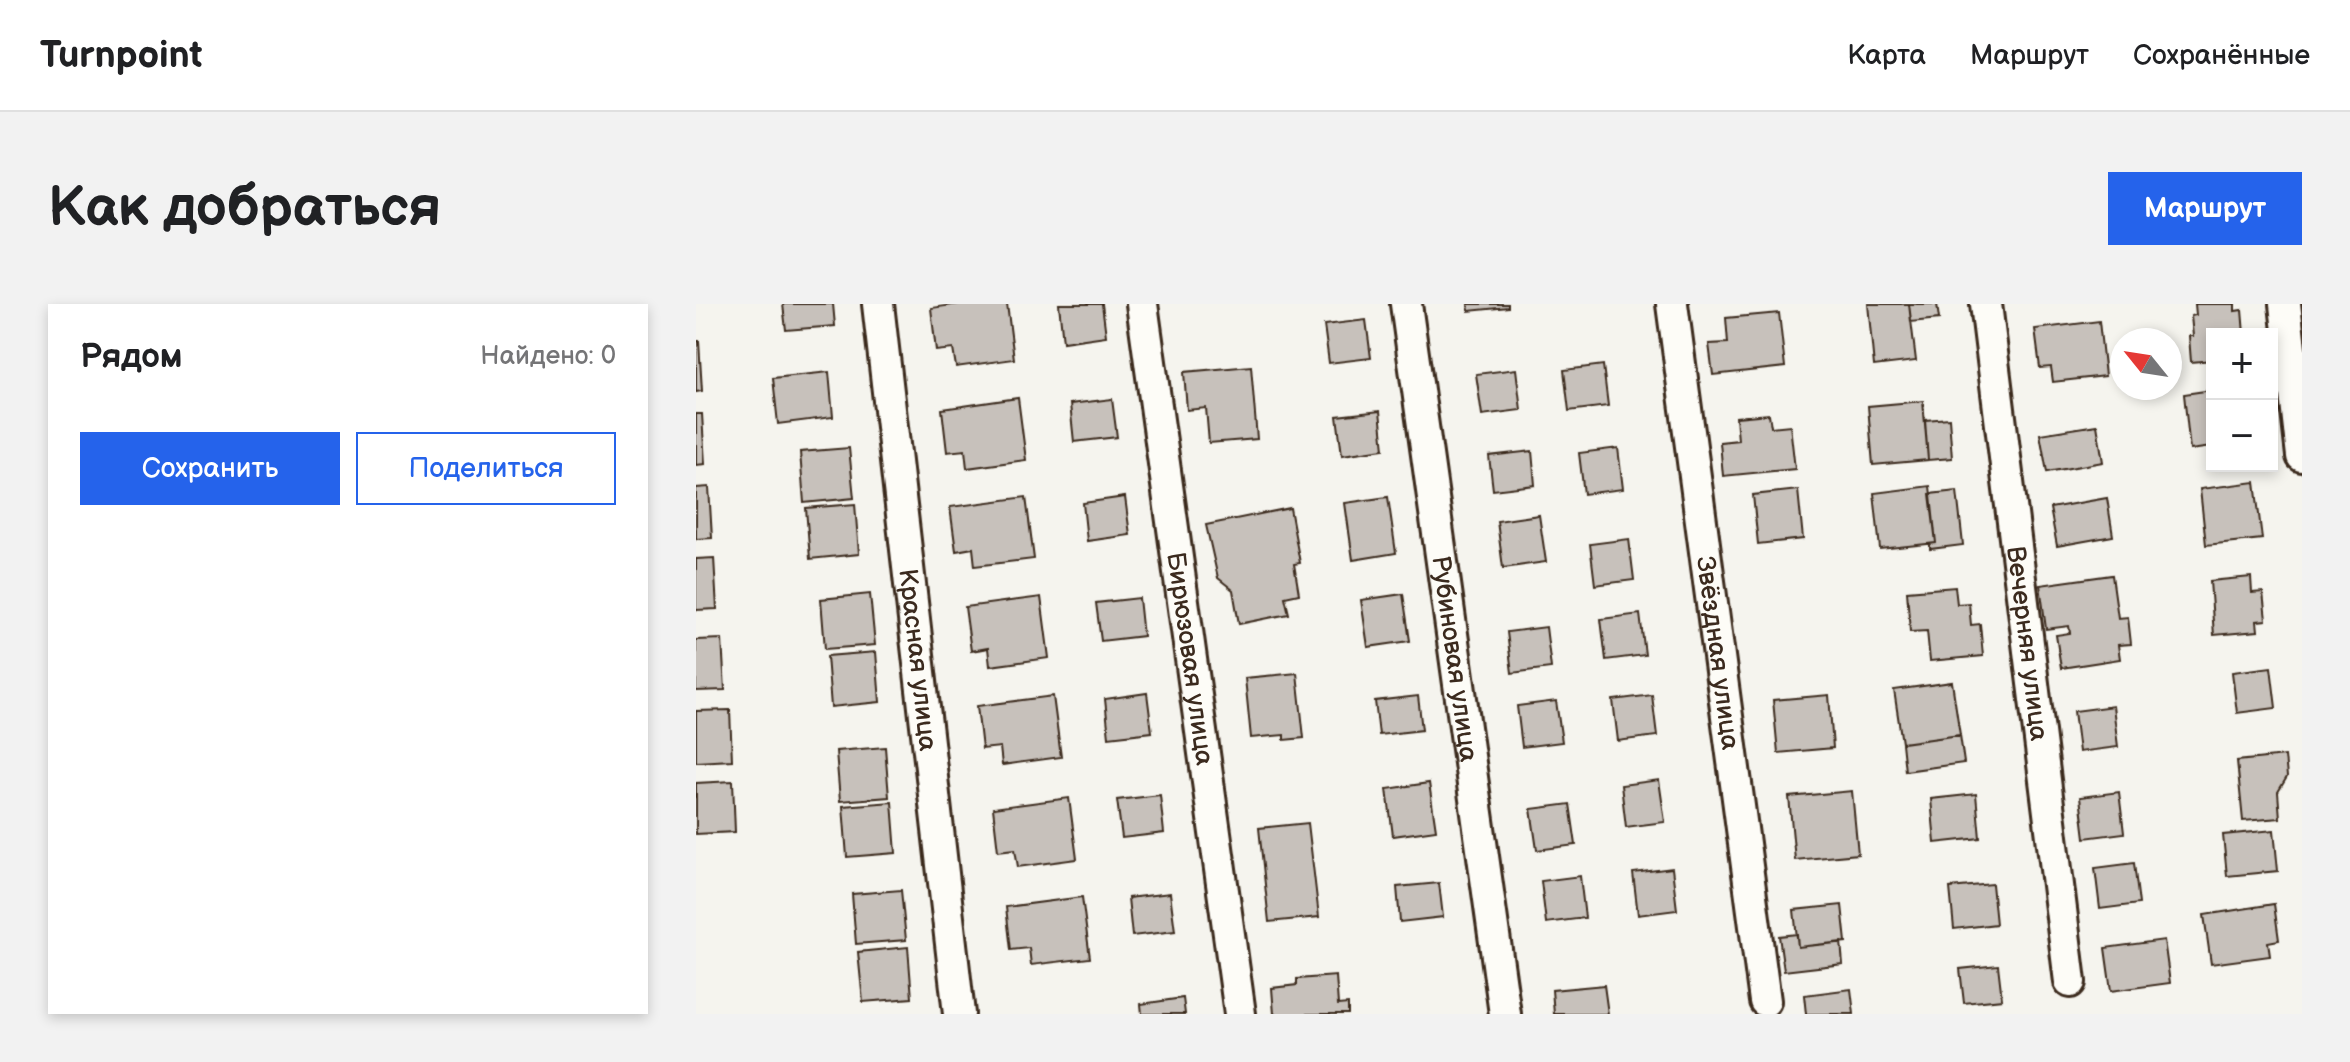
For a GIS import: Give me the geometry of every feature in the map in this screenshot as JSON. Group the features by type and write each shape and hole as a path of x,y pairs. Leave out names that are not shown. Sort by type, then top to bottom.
{"street":[{"name":"Красная улица","path":"878,304 959,1014"},
{"name":"Бирюзовая улица","path":"1142,304 1240,1014"},
{"name":"Рубиновая улица","path":"1406,304 1505,1014"},
{"name":"Звёздная улица","path":"1672,304 1765,1001"},
{"name":"Вечерняя улица","path":"1986,304 2070,982"},
{"path":"2285,304 2302,456"}],"building":[{"path":"783,304 833,304 835,326 786,330"},
{"path":"959,304 1007,304 1014,359 956,367 953,349 936,351 931,308"},
{"path":"1059,304 1102,304 1106,336 1063,342"},
{"path":"1468,304 1508,304 1508,307 1469,311"},
{"path":"1868,304 1909,304 1916,361 1874,366"},
{"path":"1909,304 1937,304 1939,319 1911,322"},
{"path":"2195,304 2235,304 2235,311 2242,310 2244,328 2206,328 2206,361 2191,362 2191,316 2196,315"},
{"path":"1779,313 1785,367 1713,375 1709,344 1728,343 1726,318"},
{"path":"1366,320 1371,358 1329,363 1324,325"},
{"path":"2099,321 2105,376 2053,382 2051,367 2040,368 2035,329"},
{"path":"696,341 699,341 702,391 696,392"},
{"path":"1603,365 1608,406 1569,411 1564,370"},
{"path":"1251,366 1257,439 1209,443 1206,408 1187,410 1184,372"},
{"path":"1516,369 1521,410 1482,415 1476,374"},
{"path":"829,372 833,417 778,424 773,378"},
{"path":"2206,391 2206,448 2190,450 2184,394"},
{"path":"1018,398 1026,460 967,468 965,450 947,452 942,409"},
{"path":"1112,399 1117,437 1074,442 1070,404"},
{"path":"1923,401 1928,460 1873,465 1868,406"},
{"path":"1380,411 1384,449 1342,455 1337,416"},
{"path":"696,414 702,414 705,464 696,465"},
{"path":"1769,414 1771,427 1790,425 1795,469 1723,476 1720,442 1738,440 1736,417"},
{"path":"1949,418 1952,458 1928,460 1925,420"},
{"path":"2097,425 2103,462 2047,472 2040,434"},
{"path":"849,448 854,498 804,503 800,452"},
{"path":"1618,448 1623,489 1584,494 1579,453"},
{"path":"1532,451 1535,485 1493,490 1489,456"},
{"path":"2255,482 2262,539 2206,545 2200,489"},
{"path":"1930,486 1936,543 1880,549 1874,493"},
{"path":"709,487 712,538 696,539 696,488"},
{"path":"1798,490 1803,539 1758,544 1753,495"},
{"path":"1957,491 1963,545 1930,549 1930,544 1936,543 1930,494"},
{"path":"1026,497 1034,559 975,566 973,548 956,551 950,507"},
{"path":"1125,497 1130,535 1087,541 1083,503"},
{"path":"1388,497 1396,553 1353,560 1345,503"},
{"path":"2107,498 2113,536 2057,546 2050,508"},
{"path":"855,504 859,554 810,559 806,508"},
{"path":"1290,508 1300,563 1294,564 1299,594 1285,597 1289,614 1239,624 1233,590 1218,578 1206,525"},
{"path":"1539,515 1546,562 1503,568 1497,521"},
{"path":"1629,539 1634,580 1595,585 1590,544"},
{"path":"714,558 717,609 696,610 696,559"},
{"path":"2112,575 2118,618 2128,617 2131,644 2118,645 2120,659 2061,668 2056,635 2070,633 2069,626 2046,629 2040,585"},
{"path":"2251,577 2252,593 2263,592 2266,620 2257,621 2258,631 2214,635 2210,581"},
{"path":"1955,587 1957,604 1969,603 1971,625 1980,624 1983,656 1930,661 1927,631 1910,632 1907,591"},
{"path":"870,594 875,645 825,649 821,599"},
{"path":"1403,594 1410,641 1368,647 1361,600"},
{"path":"1041,597 1049,658 990,666 988,648 971,651 965,607"},
{"path":"1139,598 1143,636 1101,641 1096,603"},
{"path":"1640,614 1645,655 1606,660 1601,619"},
{"path":"1546,627 1551,668 1512,673 1507,632"},
{"path":"722,639 725,690 696,691 696,640"},
{"path":"876,652 880,702 831,707 827,656"},
{"path":"2271,667 2276,708 2237,713 2232,672"},
{"path":"1297,673 1304,738 1284,740 1284,735 1251,738 1245,678"},
{"path":"1952,682 1960,735 1902,743 1894,690"},
{"path":"1147,693 1152,732 1109,737 1105,699"},
{"path":"1652,695 1657,736 1618,741 1613,700"},
{"path":"1829,695 1833,748 1778,753 1773,700"},
{"path":"1053,696 1061,757 1002,765 1000,747 982,749 977,706"},
{"path":"1418,696 1422,730 1379,735 1375,701"},
{"path":"1556,701 1562,742 1522,747 1517,706"},
{"path":"2113,706 2118,747 2079,752 2074,711"},
{"path":"730,710 732,760 696,762 696,711"},
{"path":"1960,735 1964,763 1905,771 1902,743"},
{"path":"885,747 889,797 840,801 836,751"},
{"path":"2285,756 2287,777 2278,792 2280,818 2243,821 2237,761"},
{"path":"1659,780 1665,822 1626,827 1621,785"},
{"path":"733,781 735,832 696,834 696,783"},
{"path":"1429,783 1436,830 1393,836 1387,789"},
{"path":"1852,791 1858,854 1795,860 1789,797"},
{"path":"2119,792 2124,833 2085,838 2080,797"},
{"path":"1976,794 1980,838 1935,843 1931,799"},
{"path":"1160,795 1164,833 1122,838 1117,800"},
{"path":"1069,798 1077,859 1018,867 1015,849 998,851 993,808"},
{"path":"892,802 896,853 847,857 843,806"},
{"path":"1570,804 1576,845 1537,850 1531,809"},
{"path":"1308,823 1319,917 1269,922 1259,828"},
{"path":"2274,830 2278,871 2227,876 2223,835"},
{"path":"2134,863 2139,904 2100,909 2095,868"},
{"path":"1672,868 1677,910 1638,915 1633,873"},
{"path":"1580,876 1585,918 1546,923 1541,881"},
{"path":"1439,883 1443,917 1400,922 1397,887"},
{"path":"1992,884 1996,924 1954,929 1950,888"},
{"path":"901,890 906,940 856,944 852,894"},
{"path":"1170,893 1175,931 1132,936 1128,898"},
{"path":"1082,897 1090,958 1031,965 1029,948 1011,950 1006,907"},
{"path":"2274,904 2279,940 2268,942 2270,956 2211,964 2204,915"},
{"path":"1842,905 1846,942 1798,947 1794,910"},
{"path":"1797,934 1798,947 1841,942 1843,964 1784,971 1779,936"},
{"path":"2164,940 2170,983 2111,991 2105,948"},
{"path":"908,947 912,998 863,1002 858,952"},
{"path":"1998,965 2002,999 1964,1003 1960,969"},
{"path":"1336,976 1338,1005 1348,1004 1348,1014 1274,1014 1272,988 1297,985 1297,979"},
{"path":"1604,985 1608,1014 1554,1014 1552,990"},
{"path":"1851,989 1854,1014 1806,1014 1804,995"},
{"path":"1183,998 1185,1014 1142,1014 1141,1004"}]}
